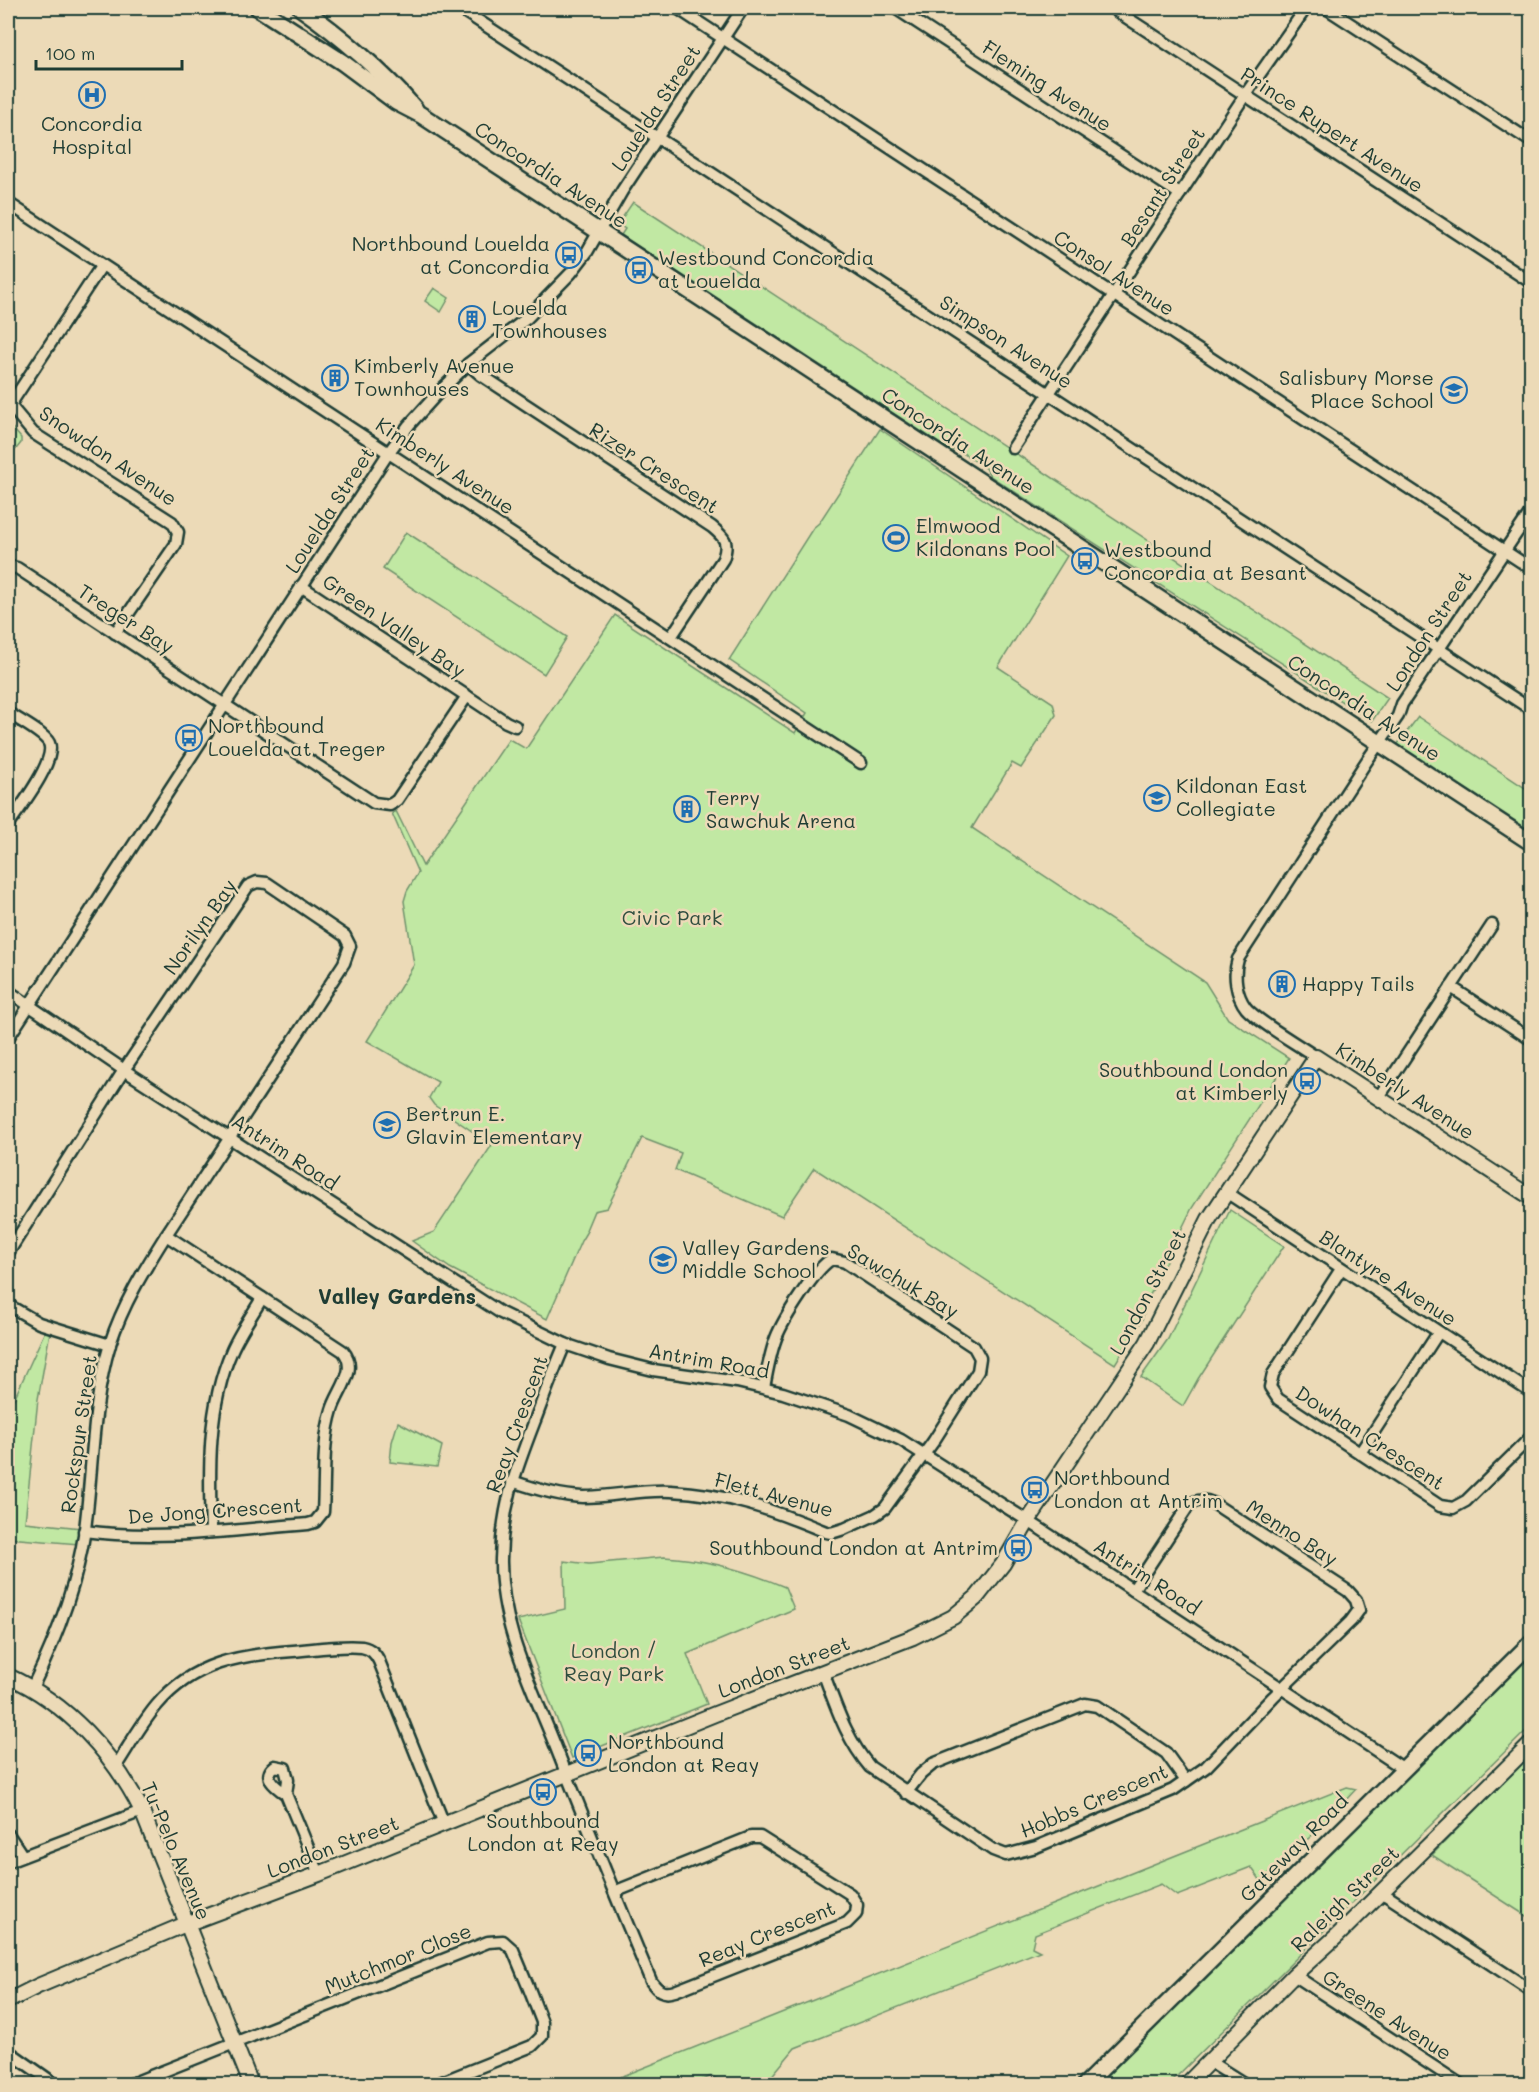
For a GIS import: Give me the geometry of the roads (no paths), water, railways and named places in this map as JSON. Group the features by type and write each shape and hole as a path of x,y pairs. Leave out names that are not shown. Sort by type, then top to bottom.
{"main road":[{"name":"Concordia Avenue","path":"258,8 342,63 396,102 421,115 598,230 1532,843"},
{"name":"Concordia Avenue","path":"301,8 323,23 402,93 421,115"},
{"name":"Gateway Road","path":"1086,2085 1532,1642"}],"street":[{"name":"Simpson Avenue","path":"459,8 1532,710"},
{"name":"Consol Avenue","path":"677,8 1532,569"},
{"name":"Louelda Street","path":"8,1038 389,452 425,407 468,364 527,318 552,294 586,252 657,137 743,8"},
{"name":"Fleming Avenue","path":"894,8 1180,194"},
{"name":"Prince Rupert Avenue","path":"1112,8 1532,283"},
{"name":"Besant Street","path":"1013,448 1245,95 1305,8"},
{"path":"1326,8 1532,142"},
{"name":"Kimberly Avenue","path":"8,203 861,763"},
{"path":"9,404 102,265"},
{"name":"Rizer Crescent","path":"468,364 481,375 724,537 726,549 723,559 671,637"},
{"name":"Snowdon Avenue","path":"9,404 33,433 172,522 178,532 176,544 115,633"},
{"name":"London Street","path":"1257,1017 1250,1012 1241,999 1235,974 1238,959 1398,716 1402,704 1532,510"},
{"name":"Treger Bay","path":"8,566 17,568 224,704"},
{"name":"Green Valley Bay","path":"301,586 515,726"},
{"name":"Green Valley Bay","path":"224,704 374,803 384,806 397,800 467,696"},
{"path":"8,713 44,737 50,744 50,753 46,768 8,825"},
{"name":"Norilyn Bay","path":"124,1070 248,886 257,882 267,884 345,936 350,946 344,963 230,1138"},
{"path":"1379,1097 1492,925"},
{"path":"1451,987 1532,1040"},
{"name":"Antrim Road","path":"8,991 124,1070 469,1295 509,1317 565,1344 609,1359 653,1370 764,1388 849,1415 901,1440 1404,1768"},
{"name":"Kimberly Avenue","path":"1257,1017 1532,1198"},
{"name":"London Street","path":"8,2001 38,1986 186,1924 319,1874 913,1637 953,1617 977,1597 1003,1564 1028,1521 1147,1343 1194,1249 1226,1192 1316,1057"},
{"path":"8,1253 124,1070"},
{"name":"Rockspur Street","path":"32,1688 52,1646 72,1591 84,1531 99,1394 110,1345 131,1293 230,1138"},
{"name":"Blantyre Avenue","path":"1226,1192 1532,1393"},
{"name":"De Jong Crescent","path":"84,1531 141,1536 211,1532 308,1524 315,1522 323,1512 328,1429 332,1411 348,1374 350,1362 343,1351 166,1235"},
{"name":"Sawchuk Bay","path":"764,1388 772,1350 780,1329 819,1268 832,1259 838,1260 974,1347 978,1352 980,1358 978,1371 924,1454"},
{"name":"Dowhan Crescent","path":"1341,1269 1272,1374 1270,1387 1278,1399 1440,1506 1453,1508 1466,1501 1532,1436"},
{"path":"211,1532 210,1446 219,1390 232,1350 262,1298"},
{"path":"8,1305 39,1323 110,1345"},
{"path":"1360,1453 1438,1333"},
{"name":"Reay Crescent","path":"565,1344 512,1481 503,1526 501,1581 506,1612 518,1653 614,1892 651,1980 658,1990 664,1993 675,1991 846,1923 856,1914 857,1905 850,1893 760,1837 751,1837 614,1892"},
{"name":"Flett Avenue","path":"512,1481 551,1493 575,1496 669,1491 727,1498 760,1506 831,1533 885,1508 924,1454"},
{"name":"Menno Bay","path":"1133,1590 1189,1505 1205,1500 1213,1503 1348,1592 1356,1600 1359,1610 1351,1621 1283,1688"},
{"path":"116,1766 157,1705 177,1686 205,1668 244,1656 362,1647 376,1654 444,1824"},
{"name":"Hobbs Crescent","path":"823,1672 846,1732 856,1751 870,1767 993,1850 1006,1855 1036,1847 1173,1790 1206,1767 1283,1688"},
{"name":"Tu-Pelo Avenue","path":"8,1676 32,1688 58,1706 86,1731 116,1766 142,1811 251,2085"},
{"path":"906,1793 921,1774 933,1764 1085,1704 1097,1706 1166,1753 1186,1781"},
{"name":"Raleigh Street","path":"1187,2085 1294,1975 1532,1743"},
{"path":"286,1794 319,1874"},
{"path":"8,1862 142,1811"},
{"path":"8,1834 22,1856"},
{"path":"1381,1892 1532,1991"},
{"name":"Mutchmor Close","path":"235,2044 488,1942 503,1941 513,1950 528,1986 542,2022 542,2036 532,2046 437,2085"},
{"name":"Greene Avenue","path":"1294,1975 1460,2085"},
{"path":"131,2085 235,2044"},
{"path":"8,2051 55,2085"},
{"path":"1210,2062 1245,2085"}],"place":[{"name":"Concordia Hospital","path":"92,95"},
{"name":"Northbound Louelda at Concordia","path":"569,255"},
{"name":"Westbound Concordia at Louelda","path":"639,270"},
{"name":"Louelda Townhouses","path":"472,319"},
{"name":"Kimberly Avenue Townhouses","path":"335,378"},
{"name":"Salisbury Morse Place School","path":"1454,390"},
{"name":"Elmwood Kildonans Pool","path":"896,538"},
{"name":"Westbound Concordia at Besant","path":"1085,561"},
{"name":"Northbound Louelda at Treger","path":"189,738"},
{"name":"Kildonan East Collegiate","path":"1157,798"},
{"name":"Terry Sawchuk Arena","path":"687,809"},
{"name":"Happy Tails","path":"1282,984"},
{"name":"Southbound London at Kimberly","path":"1307,1081"},
{"name":"Bertrun E. Glavin Elementary","path":"387,1125"},
{"name":"Valley Gardens Middle School","path":"663,1260"},
{"name":"Northbound London at Antrim","path":"1035,1490"},
{"name":"Southbound London at Antrim","path":"1018,1548"},
{"name":"Northbound London at Reay","path":"588,1753"},
{"name":"Southbound London at Reay","path":"543,1792"}],"district":[{"name":"Valley Gardens","path":"397,1297"}],"park label":[{"name":"Civic Park","path":"672,918"},
{"name":"London / Reay Park","path":"614,1662"}]}
